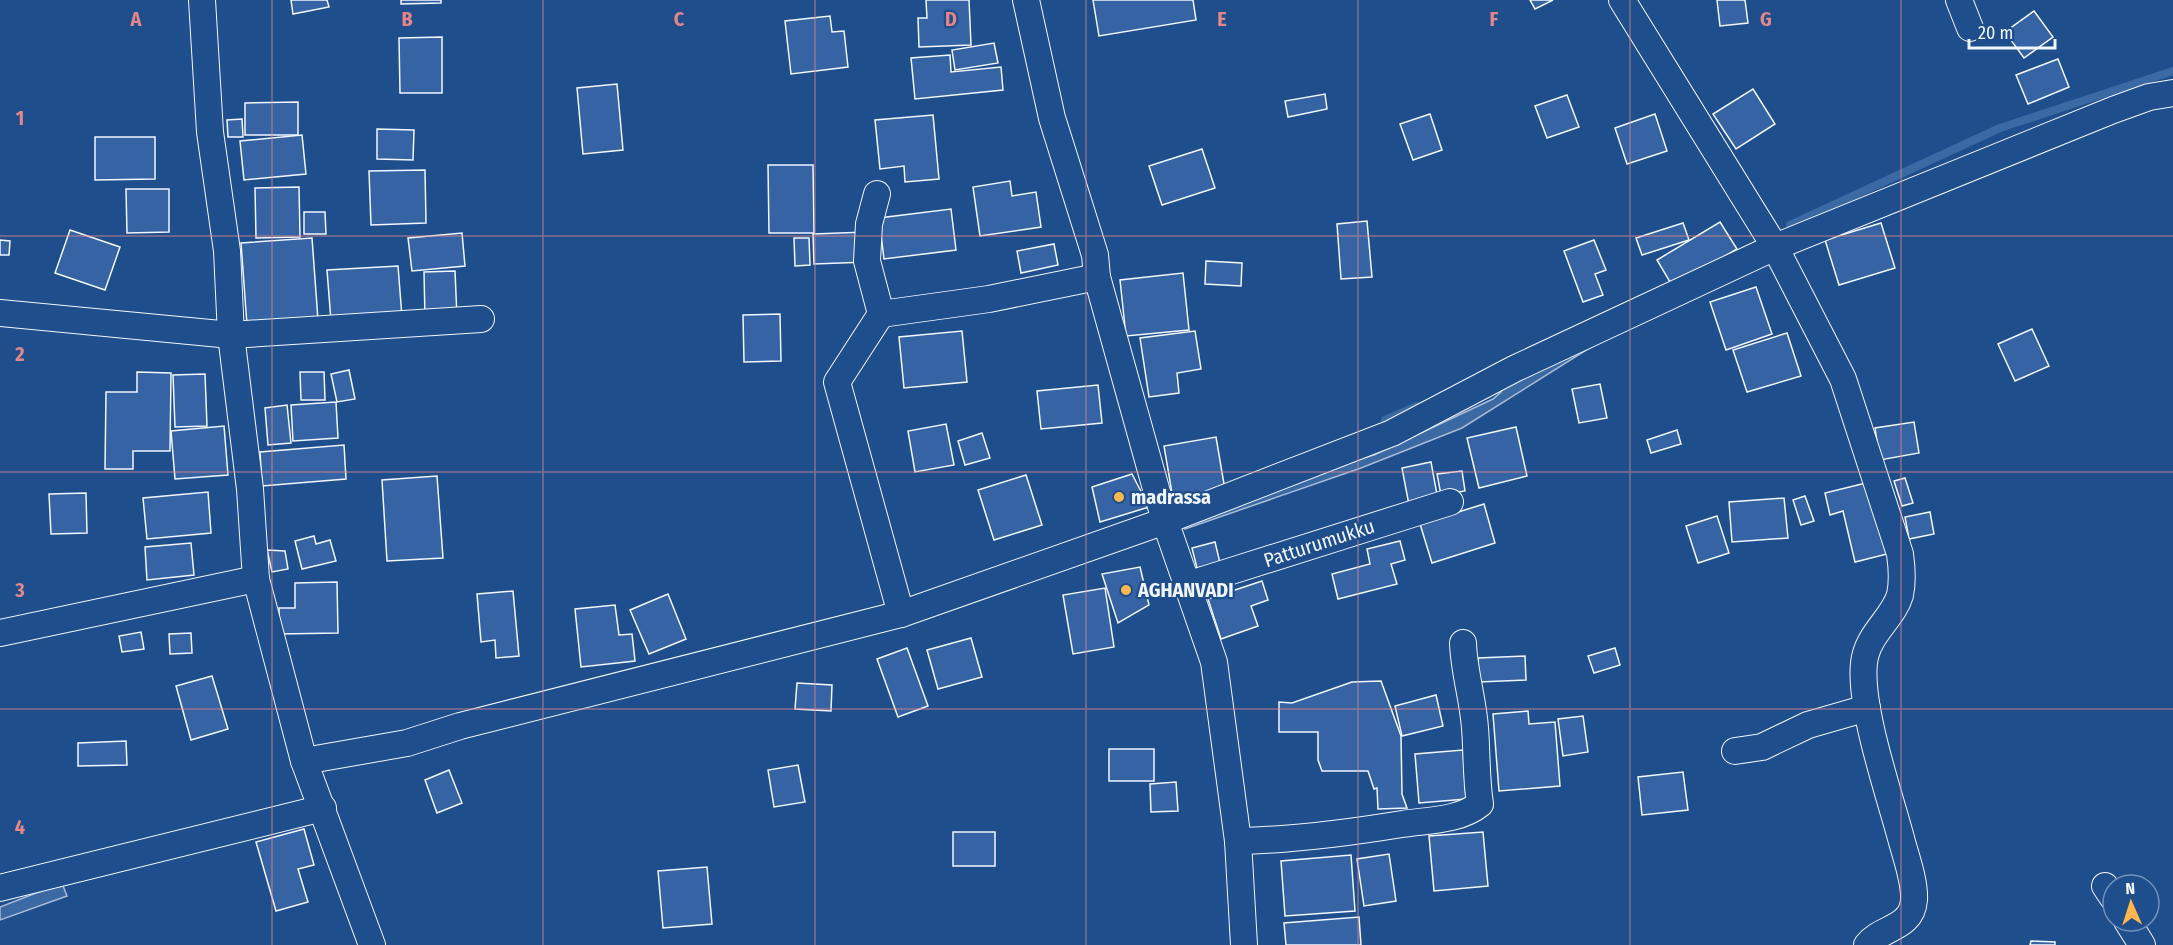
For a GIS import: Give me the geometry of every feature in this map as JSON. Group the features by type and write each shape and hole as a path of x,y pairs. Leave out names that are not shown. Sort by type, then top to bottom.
{"street":[{"path":"202,0 210,132 227,251 231,335 250,489 256,579 304,761 372,945"},
{"path":"1026,0 1052,118 1095,255 1097,277 1165,521 1214,662 1238,841 1244,945"},
{"path":"1622,0 1775,247 1843,378 1900,554 1903,575 1899,597 1870,641 1864,663 1867,708 1906,858 1914,899 1911,914 1901,924 1871,939 1867,945"},
{"path":"1959,0 1970,28"},
{"path":"304,761 407,743 460,726 901,615 1165,521 1392,433 1514,369 1775,247 2113,110 2149,97 2173,93"},
{"path":"877,194 869,224 867,261 881,314 837,382 901,615"},
{"path":"881,314 989,299 1097,277"},
{"path":"0,313 231,335 481,319"},
{"name":"Patturumukku","path":"1187,585 1450,502"},
{"path":"0,633 256,579"},
{"path":"1238,841 1294,840 1338,835 1469,813 1480,804 1476,774 1475,728 1464,668 1463,643"},
{"path":"1736,751 1762,747 1808,725 1867,708"},
{"path":"0,888 323,808"}],"water":[{"path":"1599,342 1462,428 1361,468 1185,529 1182,520 1311,473 1374,455 1493,399 1501,392 1507,381"},
{"path":"62,883 67,896 0,920 0,907"}],"building":[{"path":"291,0 327,0 329,7 293,14"},
{"path":"401,0 441,0 441,3 401,4"},
{"path":"926,0 969,0 971,45 919,47 918,18 927,18"},
{"path":"1093,0 1193,0 1196,20 1099,36"},
{"path":"1530,0 1553,0 1535,9"},
{"path":"1717,0 1745,0 1748,23 1720,26"},
{"path":"2034,11 2053,37 2024,58 2005,32"},
{"path":"830,16 832,32 844,31 848,67 791,74 785,21"},
{"path":"442,37 442,93 400,93 399,38"},
{"path":"994,43 998,63 955,70 952,50"},
{"path":"950,55 951,72 1001,67 1003,90 915,99 911,58"},
{"path":"2058,59 2069,87 2028,104 2016,75"},
{"path":"617,84 623,150 583,154 577,88"},
{"path":"1753,89 1775,124 1736,149 1713,114"},
{"path":"1325,94 1327,109 1288,117 1285,101"},
{"path":"1567,95 1579,127 1547,138 1535,106"},
{"path":"298,102 298,135 245,135 245,103"},
{"path":"1430,114 1442,150 1413,160 1400,124"},
{"path":"1655,114 1667,151 1627,164 1615,128"},
{"path":"933,115 939,179 905,182 904,166 880,169 875,120"},
{"path":"242,119 243,137 228,137 227,120"},
{"path":"377,129 414,130 413,160 377,159"},
{"path":"302,135 306,174 244,180 240,141"},
{"path":"95,137 155,137 155,179 95,180"},
{"path":"1202,149 1215,188 1162,205 1149,166"},
{"path":"768,165 813,165 814,233 769,233"},
{"path":"425,170 426,223 371,225 369,171"},
{"path":"1010,181 1012,196 1036,192 1041,227 980,236 973,187"},
{"path":"299,187 300,237 256,238 255,188"},
{"path":"126,189 169,189 169,232 127,233"},
{"path":"951,209 956,250 884,259 879,218"},
{"path":"304,212 325,212 326,234 304,234"},
{"path":"1367,221 1372,277 1341,279 1337,224"},
{"path":"1720,222 1737,249 1673,287 1657,260"},
{"path":"1683,223 1689,240 1642,255 1636,238"},
{"path":"1881,223 1895,268 1839,285 1825,240"},
{"path":"70,230 120,247 105,290 55,273"},
{"path":"866,232 867,262 814,264 813,234"},
{"path":"462,233 465,266 412,271 408,238"},
{"path":"312,238 318,320 247,325 241,243"},
{"path":"794,238 809,238 810,265 795,266"},
{"path":"0,240 10,241 9,255 0,255"},
{"path":"1594,240 1606,270 1595,274 1603,295 1583,302 1564,251"},
{"path":"1054,244 1058,265 1021,273 1017,251"},
{"path":"1206,261 1242,263 1241,286 1205,284"},
{"path":"398,266 402,317 331,321 327,270"},
{"path":"455,271 457,317 425,318 424,272"},
{"path":"1183,273 1189,330 1126,336 1120,280"},
{"path":"1756,287 1772,334 1726,350 1710,302"},
{"path":"780,314 781,361 744,362 743,315"},
{"path":"2032,329 2049,366 2015,381 1998,344"},
{"path":"962,331 967,382 904,388 899,337"},
{"path":"1195,331 1201,369 1177,373 1179,393 1149,397 1140,338"},
{"path":"1787,333 1801,376 1747,392 1733,350"},
{"path":"349,370 355,399 337,402 331,374"},
{"path":"137,372 171,373 170,451 133,451 133,469 105,469 106,392 137,392"},
{"path":"300,372 324,372 325,400 301,400"},
{"path":"205,374 207,426 175,427 173,375"},
{"path":"1600,384 1607,418 1579,423 1572,389"},
{"path":"1098,385 1102,423 1041,429 1037,391"},
{"path":"336,402 338,438 293,441 291,405"},
{"path":"287,405 291,443 268,445 265,408"},
{"path":"1914,422 1919,453 1880,460 1875,428"},
{"path":"946,424 954,465 915,472 908,431"},
{"path":"224,426 228,475 175,479 171,431"},
{"path":"1516,427 1527,476 1479,488 1467,438"},
{"path":"1677,430 1681,444 1651,453 1647,440"},
{"path":"982,433 990,458 965,465 958,441"},
{"path":"1216,437 1225,490 1173,499 1164,446"},
{"path":"344,445 346,479 262,486 260,452"},
{"path":"1431,462 1438,500 1409,505 1402,468"},
{"path":"1462,471 1465,491 1441,495 1437,474"},
{"name":"madrassa","path":"1132,474 1149,507 1100,522 1092,487"},
{"path":"1026,475 1042,525 994,540 978,490"},
{"path":"437,476 443,558 387,561 382,480"},
{"path":"1905,478 1913,503 1902,506 1894,481"},
{"path":"1870,482 1887,554 1855,562 1843,511 1830,515 1825,493"},
{"path":"208,492 211,533 147,539 143,498"},
{"path":"86,493 87,533 51,534 49,494"},
{"path":"1805,496 1814,521 1801,525 1793,500"},
{"path":"1784,498 1788,538 1732,542 1729,502"},
{"path":"1484,504 1495,543 1432,563 1420,524"},
{"path":"1930,512 1934,534 1909,539 1905,517"},
{"path":"1717,516 1729,553 1698,563 1686,526"},
{"path":"314,536 316,544 330,540 336,561 302,569 295,541"},
{"path":"1400,541 1405,560 1391,564 1397,584 1338,599 1332,574 1370,564 1367,549"},
{"path":"1215,542 1220,563 1197,568 1192,548"},
{"path":"191,543 194,575 147,580 145,547"},
{"path":"267,550 285,551 288,569 272,572"},
{"name":"AGHANVADI","path":"1140,567 1149,605 1118,623 1102,574"},
{"path":"1262,581 1268,600 1251,606 1258,626 1221,639 1208,599"},
{"path":"337,582 338,633 279,634 279,608 295,608 295,583"},
{"path":"1105,588 1114,647 1073,654 1063,595"},
{"path":"513,591 519,656 496,658 495,640 481,642 477,594"},
{"path":"668,594 686,639 649,654 630,610"},
{"path":"615,605 619,635 632,634 635,661 581,667 575,609"},
{"path":"141,632 144,649 122,652 119,636"},
{"path":"191,633 192,653 170,654 169,634"},
{"path":"971,638 982,677 938,689 927,650"},
{"path":"907,648 928,706 898,717 877,659"},
{"path":"1615,648 1620,665 1594,673 1588,656"},
{"path":"1525,656 1526,680 1479,682 1478,658"},
{"path":"212,676 228,729 191,740 176,686"},
{"path":"1381,681 1401,736 1402,794 1407,808 1378,809 1377,788 1374,789 1368,771 1322,771 1318,760 1318,732 1279,732 1279,702 1292,703 1352,682"},
{"path":"797,683 832,685 831,711 795,709"},
{"path":"1436,695 1443,726 1402,736 1395,706"},
{"path":"1528,711 1529,724 1555,722 1560,786 1499,791 1493,714"},
{"path":"1583,716 1588,752 1563,756 1558,719"},
{"path":"126,741 127,765 78,766 78,743"},
{"path":"1109,749 1154,749 1154,781 1109,781"},
{"path":"1463,750 1466,799 1419,803 1415,754"},
{"path":"798,765 805,802 774,807 768,770"},
{"path":"449,770 462,803 437,813 425,780"},
{"path":"1683,772 1688,810 1642,815 1638,777"},
{"path":"1176,782 1178,811 1151,812 1150,784"},
{"path":"304,829 314,865 298,869 308,902 276,911 256,842"},
{"path":"953,832 995,832 995,866 953,866"},
{"path":"1483,832 1488,886 1434,891 1429,836"},
{"path":"1389,854 1396,901 1364,906 1357,859"},
{"path":"1351,855 1355,911 1285,916 1281,861"},
{"path":"707,867 712,924 663,928 658,871"},
{"path":"1359,917 1361,945 1286,945 1284,923"},
{"path":"2031,941 2055,942 2055,945 2030,945"}],"waterway":[{"path":"1790,225 2000,128 2173,71"},
{"path":"1385,420 1417,406"}],"place":[{"name":"madrassa","path":"1119,497"},
{"name":"AGHANVADI","path":"1126,590"}]}
